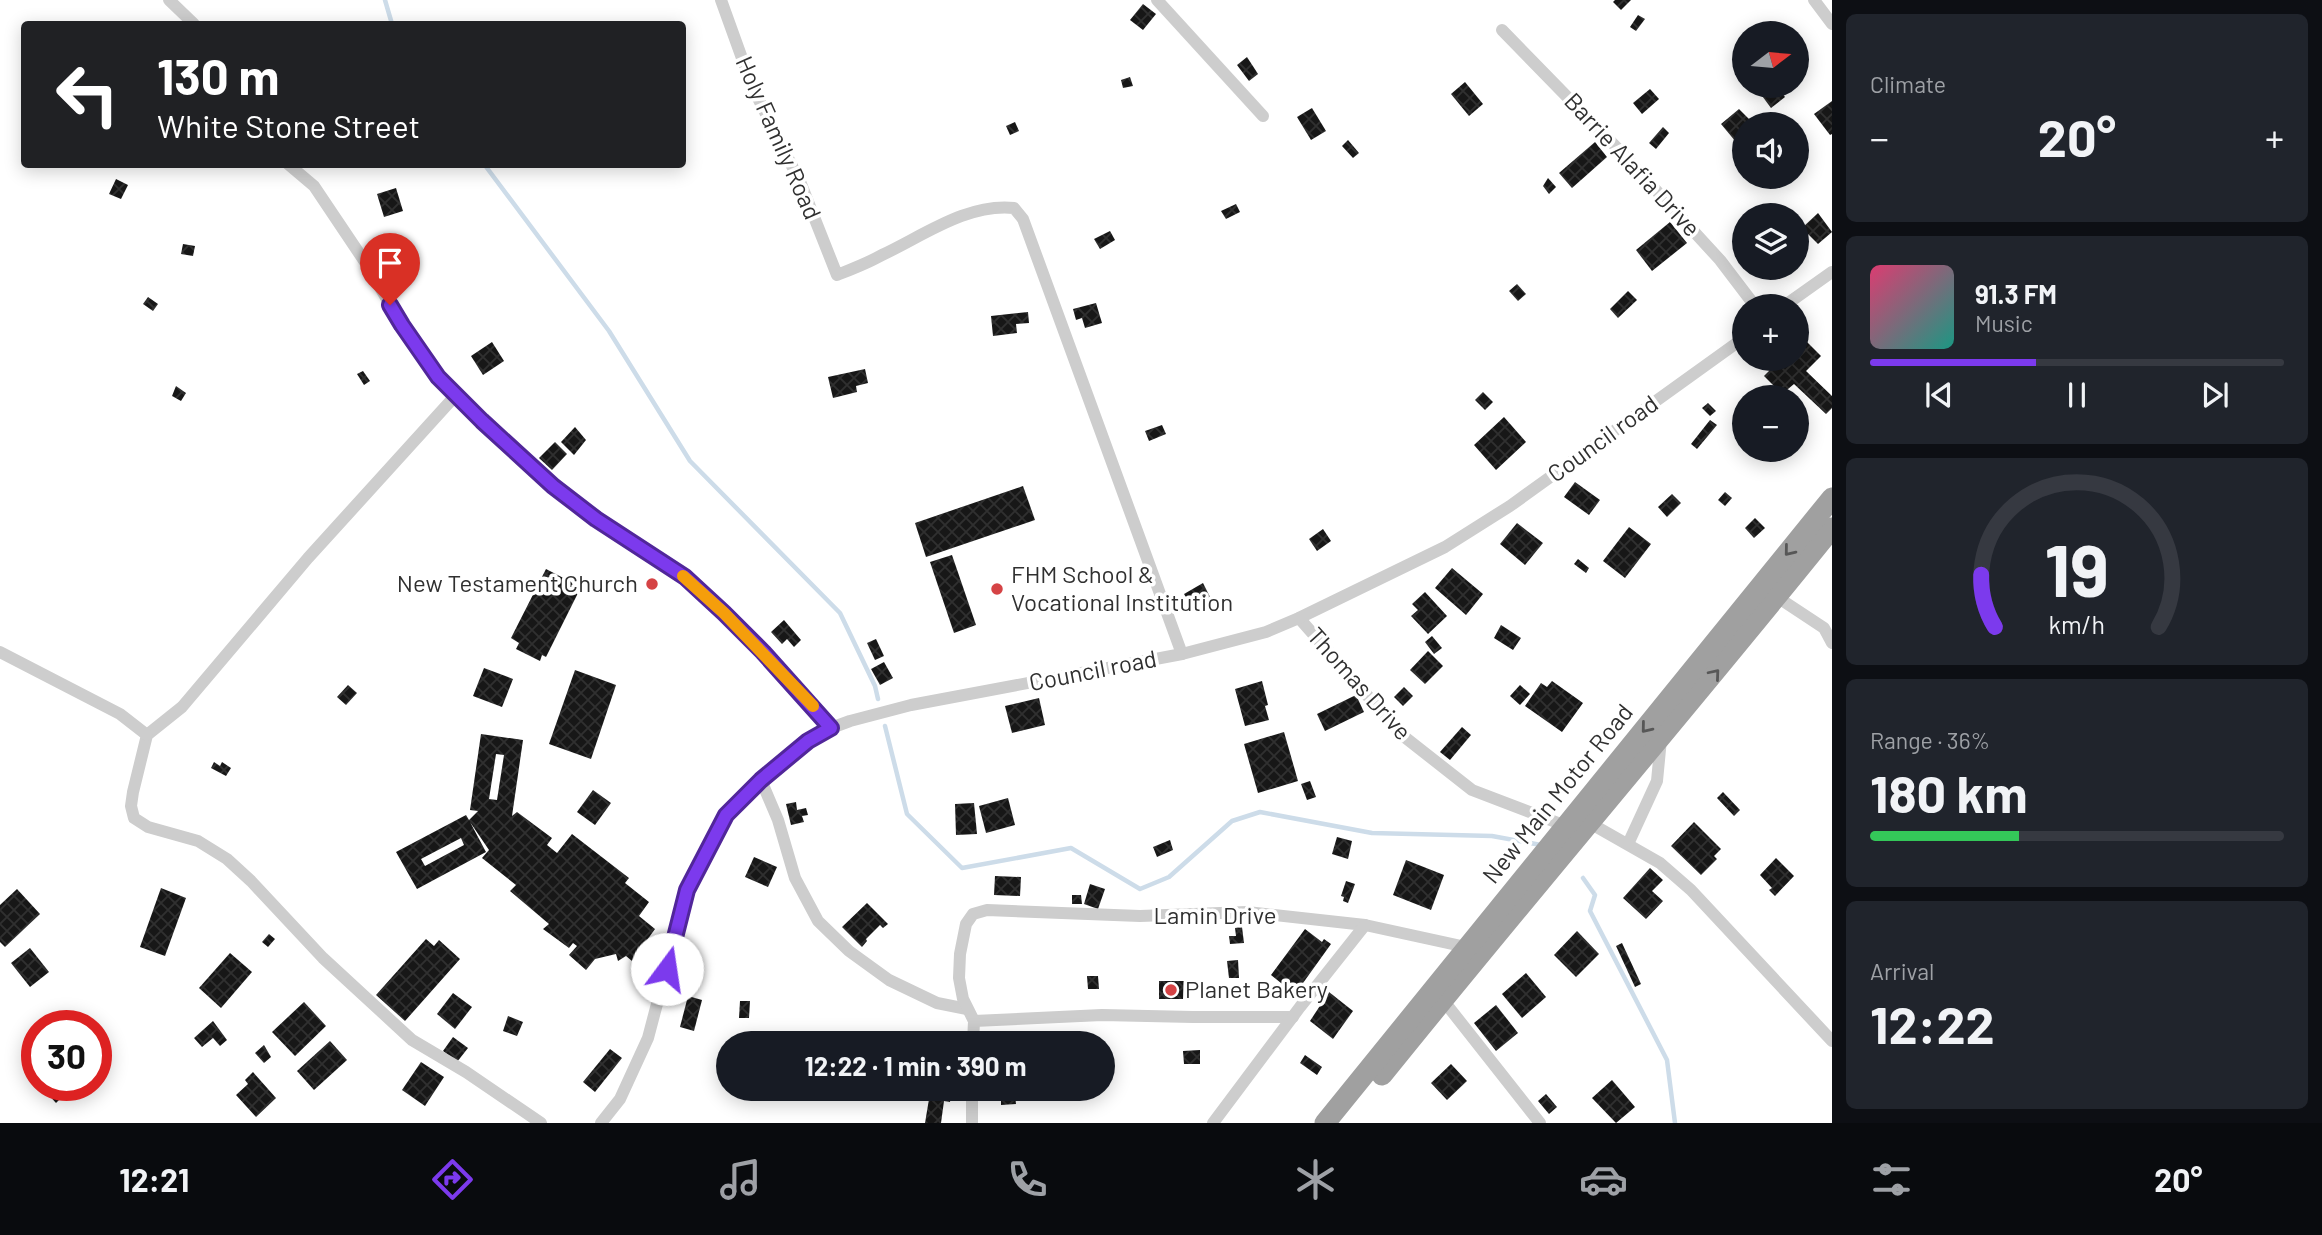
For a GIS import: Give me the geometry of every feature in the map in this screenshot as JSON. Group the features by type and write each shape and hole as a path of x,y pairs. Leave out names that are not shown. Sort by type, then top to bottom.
{"highway":[{"name":"New Main Motor Road","path":"1325,1123 1832,498"},
{"name":"New Main Motor Road","path":"1344,1123 1588,822 1661,738 1832,528"}],"street":[{"path":"169,0 191,21"},
{"name":"Holy Family Road","path":"721,0 752,86 801,184 837,275 974,212 1000,206 1014,208 1023,219 1182,654"},
{"path":"1157,0 1263,116"},
{"path":"1814,0 1832,23"},
{"name":"Barrie Alafia Drive","path":"1503,30 1620,151 1720,260 1746,294"},
{"path":"293,168 314,186 368,265 402,325 438,377 553,486 596,519 685,577 753,643 831,728"},
{"path":"1801,294 1832,272"},
{"name":"Council road","path":"601,1123 620,1099 648,1038 687,890 726,815 761,780 808,741 850,721 911,705 1182,654 1266,632 1299,618 1445,547 1510,506 1732,346"},
{"path":"456,395 308,558 182,707 147,735 131,806 134,818 148,827 198,841 227,859 323,958 412,1040 466,1072 541,1123"},
{"path":"1777,597 1824,628 1832,643"},
{"name":"Thomas Drive","path":"1299,618 1402,735 1472,790 1566,826"},
{"path":"0,652 120,715 147,735"},
{"path":"1628,844 1657,781 1661,738"},
{"path":"761,780 778,820 795,878 818,921 849,951 889,980 937,1003 967,1009 974,1021 974,1031"},
{"path":"1588,822 1660,863 1691,890 1832,1041"},
{"name":"Lamin Drive","path":"967,1009 960,978 960,954 966,924 973,914 987,910 1140,916 1247,912 1366,925 1466,947"},
{"path":"1213,1123 1366,925"},
{"path":"1443,1000 1541,1123"},
{"path":"974,1021 1102,1015 1293,1017"},
{"path":"972,1101 972,1123"}],"building":[{"path":"1631,0 1621,10 1613,2"},
{"path":"1143,4 1156,14 1143,30 1130,20"},
{"path":"1638,15 1645,19 1636,31 1630,27"},
{"path":"1247,57 1258,74 1249,81 1237,65"},
{"path":"1130,77 1133,86 1123,88 1121,80"},
{"path":"1465,82 1483,104 1469,116 1451,94"},
{"path":"1650,89 1659,99 1642,114 1633,103"},
{"path":"1764,98 1784,98 1771,108"},
{"path":"1832,101 1832,134 1830,135 1814,114"},
{"path":"1312,108 1326,131 1311,140 1297,117"},
{"path":"1732,115 1732,137 1721,124"},
{"path":"1015,122 1019,131 1010,135 1006,126"},
{"path":"1663,127 1669,133 1656,149 1649,143"},
{"path":"1348,140 1359,153 1353,158 1342,146"},
{"path":"1595,142 1607,157 1572,188 1559,173"},
{"path":"1548,178 1556,187 1549,194 1543,186"},
{"path":"116,179 128,185 121,199 109,194"},
{"path":"396,188 403,211 384,217 377,194"},
{"path":"1236,204 1240,212 1226,219 1221,211"},
{"path":"1818,213 1832,232 1818,244 1809,235 1809,221"},
{"path":"1670,222 1687,243 1652,271 1636,250"},
{"path":"1110,231 1115,240 1100,249 1094,239"},
{"path":"183,244 195,246 193,256 181,254"},
{"path":"1517,284 1526,294 1518,301 1509,291"},
{"path":"1628,291 1637,300 1618,318 1610,309"},
{"path":"148,297 158,304 153,311 143,304"},
{"path":"1096,303 1102,323 1085,328 1082,318 1076,320 1073,309"},
{"path":"1028,312 1029,323 1016,324 1017,333 993,336 991,316"},
{"path":"492,342 504,361 483,375 471,356"},
{"path":"1809,344 1821,356 1809,368"},
{"path":"865,369 868,383 856,386 857,392 833,398 828,377"},
{"path":"363,371 370,381 364,385 357,374"},
{"path":"1769,371 1806,371 1832,396 1832,408 1826,414 1809,398 1809,385 1773,385 1764,376"},
{"path":"176,386 186,393 181,401 172,396"},
{"path":"1483,392 1493,402 1485,410 1475,400"},
{"path":"1708,403 1716,411 1710,416 1702,408"},
{"path":"1504,417 1526,442 1496,470 1474,445"},
{"path":"1710,420 1717,425 1697,449 1691,444"},
{"path":"1162,425 1166,434 1149,441 1145,431"},
{"path":"575,427 586,440 574,455 561,442"},
{"path":"555,442 567,454 552,470 539,458"},
{"path":"1575,482 1600,500 1589,515 1564,497"},
{"path":"1023,486 1035,520 926,557 915,523"},
{"path":"1725,492 1732,498 1725,506 1718,500"},
{"path":"1672,494 1681,503 1667,517 1658,507"},
{"path":"1755,518 1765,528 1754,538 1745,528"},
{"path":"1517,523 1543,543 1525,565 1500,544"},
{"path":"1629,527 1651,544 1625,578 1603,561"},
{"path":"1323,529 1331,541 1317,551 1309,539"},
{"path":"952,555 976,625 954,633 930,562"},
{"path":"1578,559 1589,568 1586,573 1574,564"},
{"path":"1452,568 1483,594 1466,615 1435,588"},
{"path":"546,569 581,587 546,657 542,655 540,661 516,649 519,643 511,638"},
{"path":"1203,583 1211,599 1192,609 1184,594"},
{"path":"1425,592 1447,616 1428,634 1411,616 1418,610 1412,604"},
{"path":"784,620 801,640 794,647 787,639 782,644 771,632"},
{"path":"1501,625 1521,638 1513,650 1494,638"},
{"path":"1432,636 1442,648 1434,654 1425,642"},
{"path":"876,639 884,656 875,660 867,643"},
{"path":"1428,651 1443,666 1425,684 1410,670"},
{"path":"884,662 893,678 880,685 871,669"},
{"path":"484,668 513,679 502,707 473,696"},
{"path":"575,670 616,685 591,759 549,744"},
{"path":"1262,681 1269,720 1245,726 1235,689"},
{"path":"1552,681 1583,703 1562,732 1525,706 1541,683 1547,687"},
{"path":"348,685 357,693 346,705 337,697"},
{"path":"1520,685 1530,694 1520,705 1510,696"},
{"path":"1404,687 1413,696 1403,706 1394,697"},
{"path":"1356,695 1364,712 1325,731 1317,714"},
{"path":"1039,698 1045,725 1012,733 1005,706"},
{"path":"1462,727 1471,735 1450,760 1440,752"},
{"path":"1284,732 1298,781 1258,793 1244,744"},
{"path":"481,734 523,740 512,816 517,812 552,838 547,845 557,853 572,834 629,878 625,883 649,902 639,916 655,929 632,961 626,956 618,961 616,954 595,959 586,970 569,955 577,946 573,943 569,948 543,929 549,924 510,891 516,885 482,858 489,850 470,822 486,852 417,889 396,852 466,815 469,820 478,811 470,810","holes":["496,754 504,755 497,800 489,799","461,838 464,845 425,866 421,859"]},
{"path":"214,762 220,766 222,762 231,768 226,776 211,768"},
{"path":"1310,781 1316,797 1307,800 1301,784"},
{"path":"593,790 611,803 595,825 577,812"},
{"path":"1723,792 1740,810 1734,816 1717,798"},
{"path":"1008,798 1015,825 986,833 979,806"},
{"path":"796,802 797,810 806,808 808,815 802,816 804,822 791,825 786,804"},
{"path":"974,803 977,834 956,835 955,804"},
{"path":"1694,822 1721,849 1714,856 1717,859 1701,875 1671,846"},
{"path":"1337,837 1352,841 1348,859 1332,854"},
{"path":"1170,840 1173,850 1157,857 1153,847"},
{"path":"754,857 777,867 768,887 745,877"},
{"path":"1776,858 1794,876 1775,896 1769,890 1772,888 1760,875"},
{"path":"1406,860 1444,875 1431,910 1393,895"},
{"path":"1650,868 1663,880 1652,891 1663,901 1646,919 1623,898"},
{"path":"995,876 1021,877 1020,896 994,895"},
{"path":"1346,881 1355,884 1348,903 1343,901 1344,897 1341,896"},
{"path":"1090,884 1105,889 1098,909 1084,904"},
{"path":"161,888 186,898 165,956 140,947"},
{"path":"17,889 40,914 5,947 0,942 0,905"},
{"path":"1072,895 1081,895 1082,904 1072,904"},
{"path":"867,903 888,924 883,928 880,925 862,947 842,927"},
{"path":"1242,927 1244,943 1230,944 1229,936 1236,936 1235,928"},
{"path":"1305,929 1322,942 1324,939 1331,944 1293,997 1284,990 1286,987 1271,975"},
{"path":"1577,931 1599,954 1576,977 1554,955"},
{"path":"269,934 275,939 268,947 262,942"},
{"path":"426,939 434,946 439,940 460,959 405,1021 376,995"},
{"path":"1622,943 1641,984 1635,987 1616,946"},
{"path":"30,948 49,972 30,987 11,963"},
{"path":"230,953 252,972 221,1008 199,988"},
{"path":"1238,960 1239,978 1229,978 1227,961"},
{"path":"1526,973 1546,997 1522,1018 1502,994"},
{"path":"1087,976 1098,976 1099,989 1088,989"},
{"name":"Planet Bakery","path":"1159,981 1184,981 1183,999 1159,999"},
{"path":"1329,992 1353,1011 1333,1039 1310,1021"},
{"path":"453,993 472,1007 455,1029 437,1014"},
{"path":"688,996 702,1000 694,1031 680,1027"},
{"path":"740,1001 750,1001 749,1018 739,1018"},
{"path":"304,1002 326,1026 295,1056 272,1032"},
{"path":"1496,1005 1518,1033 1496,1051 1474,1023"},
{"path":"508,1016 523,1022 517,1036 503,1031"},
{"path":"213,1021 227,1040 220,1046 213,1038 202,1047 194,1038"},
{"path":"453,1037 468,1048 457,1062 443,1051"},
{"path":"330,1041 347,1060 314,1090 297,1071"},
{"path":"264,1045 271,1057 264,1063 255,1053"},
{"path":"610,1049 622,1058 595,1092 583,1082"},
{"path":"1200,1050 1200,1064 1184,1064 1183,1051"},
{"path":"1305,1055 1322,1067 1317,1075 1300,1063"},
{"path":"421,1062 444,1077 425,1106 402,1090"},
{"path":"1451,1064 1467,1081 1447,1100 1431,1083"},
{"path":"253,1072 276,1098 256,1117 236,1095 248,1084 245,1080"},
{"path":"1612,1080 1635,1107 1616,1123 1592,1098"},
{"path":"1546,1094 1557,1107 1549,1114 1538,1101"},
{"path":"929,1101 944,1101 941,1123 925,1123"},
{"path":"1001,1101 1016,1101 1016,1104 1001,1105"}],"waterway":[{"path":"385,0 391,21"},
{"path":"487,168 609,331 690,461 840,613 875,686 878,699"},
{"path":"885,726 907,814 962,868 1071,848 1140,889 1169,877 1232,821 1260,812 1372,833 1492,836 1541,845"},
{"path":"1583,878 1595,895 1590,911 1667,1060 1675,1123"}],"slow traffic":[{"path":"683,576 724,613 813,706"}],"place":[{"name":"New Testament Church","path":"652,584"},
{"name":"FHM School & Vocational Institution","path":"997,589"},
{"name":"Planet Bakery","path":"1171,990"}],"route":[{"path":"390,305 438,377 482,421 553,486 596,519 685,577 763,652 831,728 808,741 761,780 726,815 687,890 667,969"}]}
